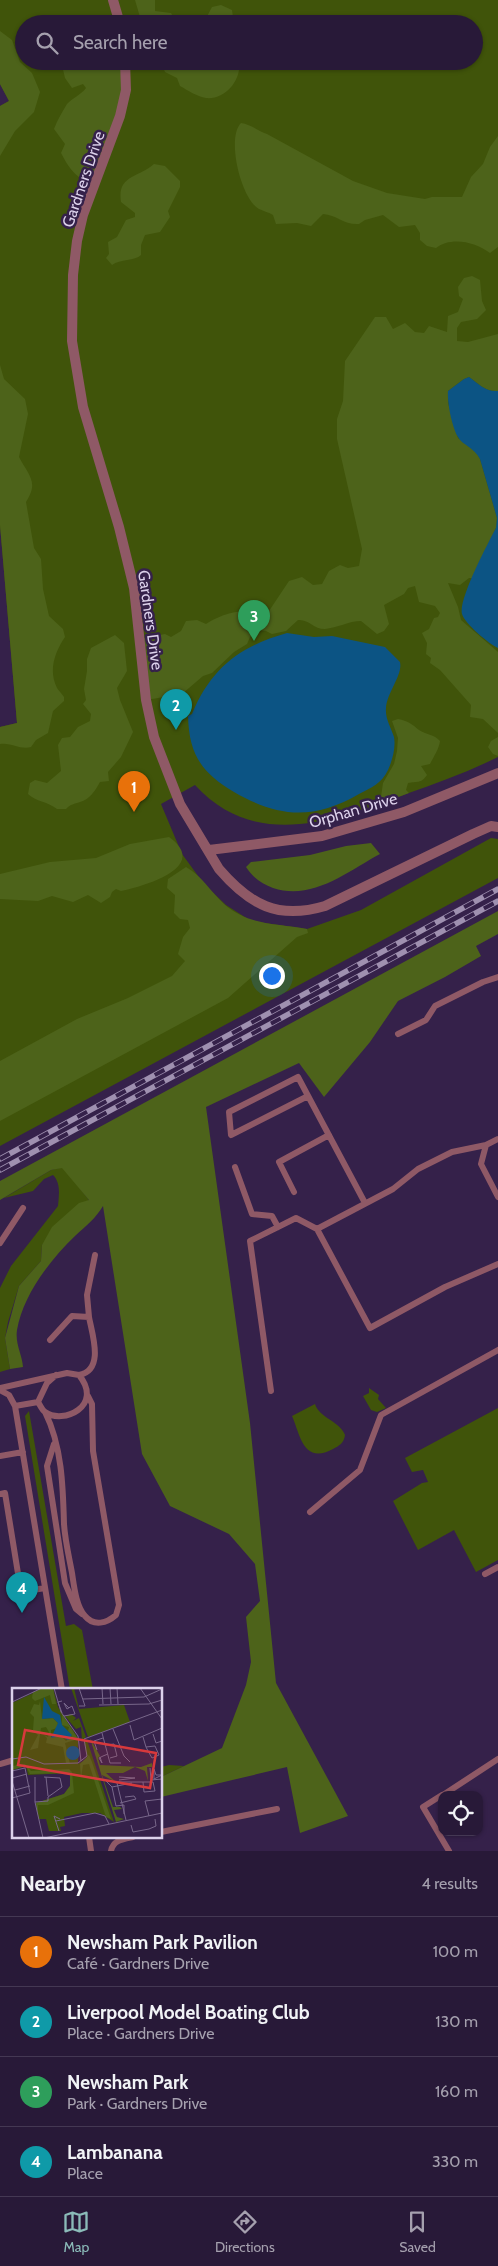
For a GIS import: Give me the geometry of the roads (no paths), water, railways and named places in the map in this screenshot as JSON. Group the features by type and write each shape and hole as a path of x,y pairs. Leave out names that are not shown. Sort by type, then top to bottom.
{"street":[{"path":"113,0 117,15"},
{"name":"Gardners Drive","path":"125,70 126,90 120,116 83,215 73,275 72,341 83,407 119,527 134,588 146,700 154,737 180,804 227,878 239,890 261,906 286,912 305,912 325,906 473,834 491,826 498,827"},
{"name":"Orphan Drive","path":"209,850 322,836 404,812 498,773"}],"lane":[{"path":"398,1034 426,1020 435,1006 483,982 498,977"},
{"path":"308,1096 231,1135 229,1112 298,1077 365,1204"},
{"path":"294,1192 279,1162 329,1135"},
{"path":"317,1229 393,1189 418,1169 452,1152 486,1145 498,1139"},
{"path":"486,1145 481,1164 498,1197"},
{"path":"235,1168 252,1214 272,1216 278,1227"},
{"path":"0,1244 23,1208"},
{"path":"270,1391 250,1241 296,1218 317,1229 370,1328 445,1287 498,1264"},
{"path":"0,1389 66,1373 86,1374 93,1366 95,1356 87,1295 95,1255"},
{"path":"50,1340 72,1316 89,1316"},
{"path":"310,1512 360,1470 381,1416 498,1350"},
{"path":"38,1402 47,1383 57,1375"},
{"path":"53,1427 54,1448 48,1466 65,1583 76,1609 86,1618 94,1622 110,1620 116,1615 119,1605 92,1451 92,1404 88,1396 86,1384 79,1375"},
{"path":"0,1389 9,1395 15,1406 62,1688"},
{"path":"45,1412 56,1415 69,1414 83,1407 88,1396"},
{"path":"15,1406 38,1402"},
{"path":"38,1402 53,1427 65,1500 64,1526 74,1586 82,1612 86,1618"},
{"path":"0,1456 23,1452"},
{"path":"0,1494 5,1493 21,1592 45,1588"},
{"path":"485,1574 498,1567"},
{"path":"448,1791 498,1759"},
{"path":"438,1798 423,1807 438,1832"},
{"path":"162,1832 277,1809"},
{"path":"440,1836 449,1851"},
{"path":"89,1838 91,1851"},
{"path":"111,1851 112,1846 118,1840 128,1838"}],"water":[{"path":"469,377 486,389 498,391 498,648 478,633 462,614 464,597 496,528 497,518 480,459 458,437 450,414 448,391"},
{"path":"287,633 314,637 332,636 385,647 400,662 399,672 386,708 387,719 394,737 394,746 392,759 386,775 372,787 343,802 312,812 281,811 266,807 250,801 223,785 213,778 199,761 191,742 189,730 188,716 192,714 208,684 229,661 255,645"}],"railway":[{"path":"0,1159 498,889"},
{"path":"0,1170 498,901"}],"place":[{"name":"Newsham Park","path":"254,641"},
{"name":"Liverpool Model Boating Club","path":"176,730"},
{"name":"Newsham Park Pavilion","path":"134,812"},
{"name":"Lambanana","path":"22,1613"}]}
